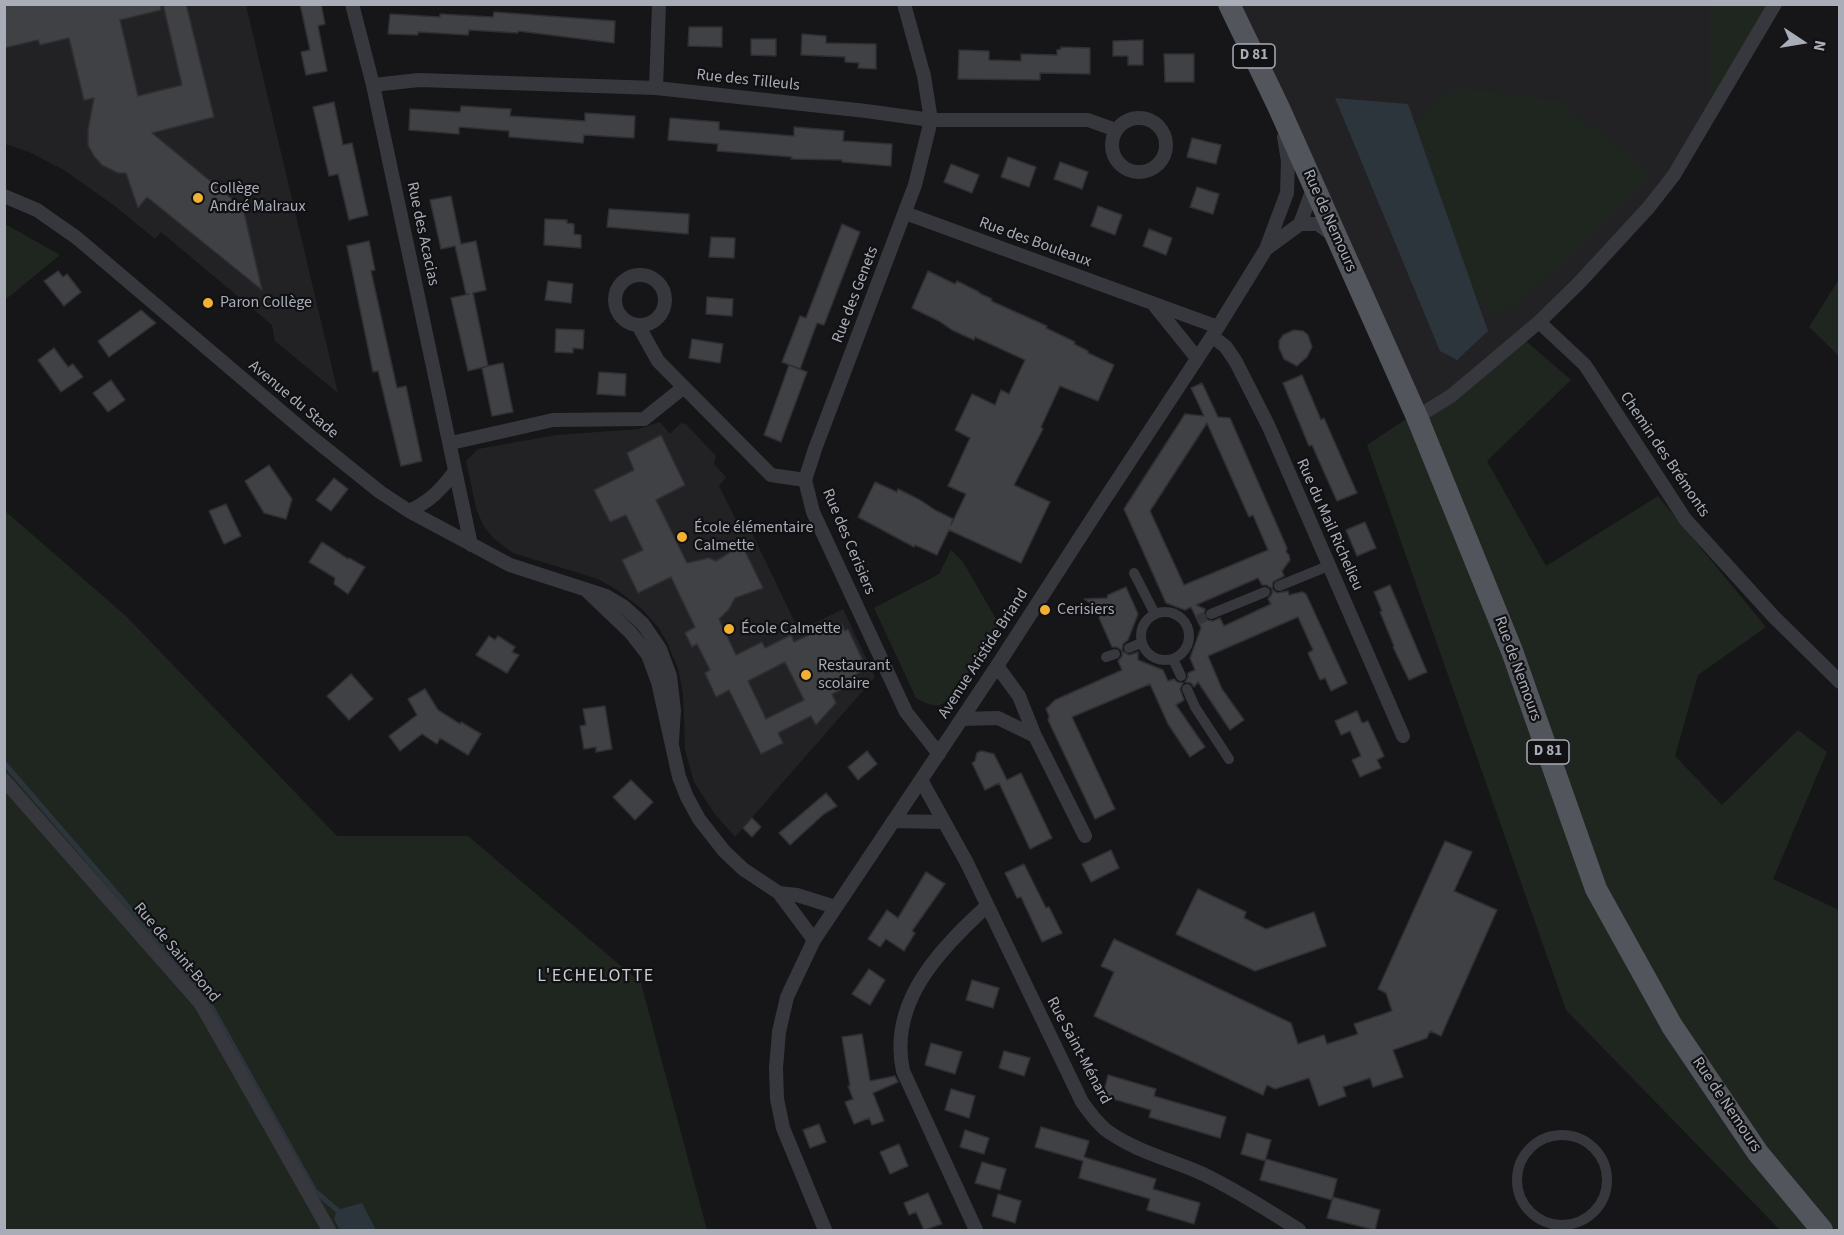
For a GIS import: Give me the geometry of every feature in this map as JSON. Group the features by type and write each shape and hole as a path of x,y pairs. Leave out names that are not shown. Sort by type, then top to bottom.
{"main road":[{"name":"D 81","path":"1229,4 1279,108"},
{"name":"Rue de Nemours","path":"1279,108 1416,417 1512,651 1596,889 1672,1026 1758,1154 1822,1230"}],"street":[{"name":"Rue des Acacias","path":"352,4 374,85 471,545"},
{"path":"656,88 659,4"},
{"path":"904,4 924,76 931,120"},
{"path":"1416,417 1451,396 1539,322 1641,216 1674,174 1775,4"},
{"name":"Rue des Tilleuls","path":"374,85 419,80 656,88 931,120 1088,120 1116,130"},
{"name":"Avenue Aristide Briand","path":"825,1230 783,1128 777,1099 777,1050 787,997 800,966 835,907 998,666 1266,249 1287,193 1288,161 1279,108"},
{"path":"1134,118 1145,118 1154,123 1162,130 1166,140 1166,151 1162,160 1155,168 1145,172 1134,172 1124,168 1112,151 1112,140 1116,130 1134,118"},
{"name":"Rue des Genets","path":"805,480 915,185 931,120"},
{"path":"1287,193 1314,186"},
{"path":"1266,249 1300,224 1314,186"},
{"name":"Avenue du Stade","path":"4,196 37,210 77,238 309,435 380,492 409,511 510,565 584,589 631,633 648,656 658,682 679,777 699,819 724,851 743,869 779,893 814,940"},
{"name":"Rue des Bouleaux","path":"904,213 1154,304 1215,331"},
{"path":"1300,224 1318,224 1336,237"},
{"path":"1154,304 1197,358"},
{"name":"Chemin des Brémonts","path":"1539,322 1585,365 1685,519 1774,617 1839,682"},
{"name":"Rue des Cerisiers","path":"638,325 658,361 771,475 805,480 813,512 906,712 939,754"},
{"name":"Rue du Mail Richelieu","path":"1215,331 1240,371 1269,427 1403,736"},
{"path":"451,443 553,420 644,419 684,387"},
{"path":"409,511 422,505 441,490 455,471"},
{"path":"1279,586 1328,566"},
{"path":"1134,573 1155,614"},
{"path":"1211,614 1265,592"},
{"path":"1169,612 1182,619 1186,625 1189,641 1186,648 1173,659 1158,659 1150,656 1142,643 1142,629 1149,618 1155,614 1169,612"},
{"path":"1186,625 1197,620"},
{"path":"1129,648 1142,643"},
{"path":"1173,659 1181,676"},
{"path":"998,666 1018,696 1035,736 1085,836"},
{"path":"1187,689 1195,707 1229,759"},
{"path":"962,719 998,718 1035,736"},
{"name":"Rue de Saint-Bond","path":"4,780 201,1004 329,1230"},
{"name":"Rue Saint-Ménard","path":"921,780 967,863 1082,1102 1093,1117 1124,1141 1203,1174 1299,1230"},
{"path":"893,821 944,822"},
{"name":"Avenue du Stade","path":"779,893 797,895 835,907"},
{"path":"975,1230 903,1071 899,1052 902,1021 912,997 942,950 987,906"},
{"path":"1562,1135 1576,1137 1589,1144 1602,1160 1607,1180 1605,1194 1598,1207 1589,1217 1576,1223 1562,1225 1547,1223 1533,1215 1523,1203 1518,1188 1518,1173 1523,1158 1533,1146 1547,1138 1562,1135"}],"shaded area":[{"name":"Collège André Malraux","path":"5,5 246,5 338,393 275,341 272,325 161,232 155,239 116,207 64,170 29,152 5,144"},
{"path":"1240,5 1710,5 1710,111 1637,225 1525,340 1423,408 1345,228"},
{"path":"1710,5 1774,5 1710,111"},
{"path":"1455,87 1559,101 1653,173 1573,256 1499,316 1450,273 1399,138"},
{"path":"1335,98 1408,104 1488,331 1457,360 1440,351"},
{"path":"5,224 60,255 5,300"},
{"path":"1839,279 1839,356 1809,327"},
{"path":"1525,340 1571,380 1487,461 1546,566 1658,496 1766,627 1698,675 1675,756 1722,805 1798,730 1827,752 1773,879 1839,910 1839,1230 1780,1230 1566,1010 1367,445"},
{"name":"École Calmette","path":"660,422 670,434 681,423 686,424 716,456 714,464 726,477 719,486 742,532 752,533 799,631 843,609 875,677 735,837 714,813 694,782 685,750 683,694 678,668 658,627 642,609 598,579 513,553 494,539 483,525 476,508 466,461 478,449 556,435 639,429"},
{"path":"4,510 127,617 337,836 468,836 641,983 707,1230 5,1230"},
{"path":"951,550 963,562 999,624 955,691 942,704 935,705 916,698 874,608 939,574"},
{"path":"362,1203 376,1230 340,1230 334,1219 337,1210"}],"building":[{"path":"4,4 160,4 161,10 120,20 138,96 182,85 163,4 186,4 214,117 152,133 243,208 262,290 147,197 138,208 126,173 118,173 102,165 88,145 88,130 94,98 84,100 69,38 40,45 38,40 4,48"},
{"path":"300,4 321,4 325,24 318,26 327,71 306,75 301,52 310,50"},
{"path":"494,12 615,21 614,43 518,31 518,33 469,30 468,35 418,32 418,35 388,34 390,14 493,17"},
{"path":"689,27 722,27 722,47 688,46"},
{"path":"802,34 826,36 826,43 876,44 876,69 858,68 859,63 845,62 845,57 801,55"},
{"path":"751,39 776,39 776,56 751,55"},
{"path":"1143,40 1143,65 1128,65 1128,56 1113,56 1113,41"},
{"path":"1061,47 1090,48 1090,74 1040,73 1040,80 958,79 959,50 989,51 989,60 1021,61 1021,54 1057,55 1057,50"},
{"path":"1164,54 1194,54 1194,82 1165,82"},
{"path":"334,102 343,145 352,143 368,215 349,220 338,174 329,176 313,107"},
{"path":"461,106 511,109 510,116 585,121 585,113 635,116 634,138 584,135 583,143 509,137 509,131 459,127 459,134 409,130 410,109 460,112"},
{"path":"670,118 719,122 719,130 794,136 794,127 844,131 843,141 892,144 891,166 717,151 718,144 668,140"},
{"path":"1192,138 1221,145 1216,164 1187,157"},
{"path":"1008,157 1036,167 1029,187 1001,177"},
{"path":"1060,162 1088,172 1082,189 1054,179"},
{"path":"951,164 979,175 972,193 944,182"},
{"path":"1197,187 1219,194 1213,214 1190,207"},
{"path":"451,196 461,244 476,241 486,290 473,293 488,366 468,371 451,298 469,294 466,294 455,246 441,249 430,200"},
{"path":"1098,206 1122,215 1115,235 1091,226"},
{"path":"609,209 689,214 688,234 607,227"},
{"path":"545,219 567,220 567,223 574,224 574,234 581,235 581,248 544,245"},
{"path":"842,224 860,232 824,325 817,323 800,369 782,362 800,316 806,318"},
{"path":"1149,229 1172,238 1166,255 1143,246"},
{"path":"711,237 735,238 734,258 709,257"},
{"path":"369,241 375,270 371,271 397,388 406,386 422,461 401,466 378,371 373,372 347,246"},
{"path":"58,271 63,277 67,274 81,292 64,306 44,281"},
{"path":"928,271 955,284 957,281 992,299 991,301 1047,326 1046,328 1075,342 1074,344 1088,353 1114,365 1098,401 1060,386 1041,427 1043,429 1014,485 1050,502 1021,563 949,530 937,555 915,545 914,547 858,517 875,482 897,492 898,489 920,500 953,519 951,525 966,494 948,486 970,438 955,430 972,394 995,405 1001,390 1009,394 1025,360 975,337 974,340 952,330 912,308"},
{"path":"548,281 573,284 571,303 545,300"},
{"path":"707,297 733,299 732,316 706,314"},
{"path":"141,310 156,323 109,357 98,341"},
{"path":"556,329 584,330 583,349 573,348 573,353 555,352"},
{"path":"1294,330 1303,331 1308,335 1312,347 1307,357 1297,366 1284,359 1279,348 1279,341 1283,335"},
{"path":"692,339 723,344 720,363 689,358"},
{"path":"54,348 68,367 73,364 83,377 61,392 38,360"},
{"path":"503,363 513,412 492,416 482,368"},
{"path":"789,365 807,372 781,442 764,435"},
{"path":"599,372 626,374 625,396 597,394"},
{"path":"1302,375 1357,493 1337,501 1312,445 1309,446 1283,383"},
{"path":"111,380 125,400 108,412 93,393"},
{"path":"1202,383 1218,417 1230,418 1287,548 1286,552 1290,560 1282,571 1284,576 1273,582 1272,589 1277,593 1288,591 1289,595 1302,592 1306,594 1347,683 1331,691 1325,678 1320,680 1308,653 1313,650 1298,617 1208,656 1222,689 1244,720 1230,730 1198,682 1194,687 1191,683 1185,682 1188,673 1195,670 1190,658 1201,628 1191,607 1185,610 1166,603 1124,509 1185,414 1204,416 1191,388","holes":["1207,423 1249,517 1253,515 1268,550 1184,585 1150,511","1258,578 1262,585 1267,585 1272,589 1272,594 1268,599 1271,604 1224,626 1220,618 1213,621 1207,620 1204,616 1205,609 1196,605"]},
{"path":"661,435 685,485 656,500 687,563 709,558 716,561 742,545 763,588 735,598 729,609 719,619 736,655 762,642 765,648 791,635 794,642 826,627 828,631 842,624 845,631 848,629 867,669 856,674 859,681 832,694 836,703 816,725 811,716 778,733 783,743 761,754 729,690 716,697 705,673 710,670 697,644 692,647 685,633 695,627 671,577 638,593 622,560 643,550 626,515 610,522 594,490 634,470 627,453","holes":["785,662 804,700 766,719 748,681"]},
{"path":"269,465 292,499 286,519 264,513 245,481"},
{"path":"334,478 348,489 331,511 316,500"},
{"path":"226,504 241,536 224,544 209,511"},
{"path":"1365,522 1376,548 1357,556 1346,530"},
{"path":"322,542 365,567 348,594 334,584 335,578 309,562"},
{"path":"1390,585 1427,672 1409,680 1393,647 1374,592"},
{"path":"1126,587 1138,614 1128,640 1123,644 1122,651 1117,647 1112,647 1099,618 1101,611 1084,599 1107,598 1108,595"},
{"path":"489,636 495,640 498,636 515,647 512,652 519,655 507,673 476,655"},
{"path":"1122,651 1129,655 1138,652 1138,660 1163,670 1168,681 1174,679 1183,683 1180,689 1184,700 1176,705 1205,747 1190,757 1168,724 1150,684 1072,717 1115,809 1095,819 1048,720 1046,709 1055,700 1122,670 1118,661 1122,656"},
{"path":"351,674 373,699 349,720 327,696"},
{"path":"425,689 438,710 481,734 468,755 440,738 437,744 422,734 400,751 389,736 417,715 408,699"},
{"path":"605,706 612,749 596,752 596,747 584,749 580,726 586,725 583,709"},
{"path":"1357,711 1362,723 1368,721 1384,756 1377,760 1381,768 1360,777 1352,760 1361,756 1350,731 1341,735 1335,721"},
{"path":"867,751 877,764 858,780 848,767"},
{"path":"981,751 994,754 1007,780 1021,773 1052,838 1030,849 999,783 985,790 972,763 977,753"},
{"path":"631,780 653,802 635,820 613,797"},
{"path":"826,793 837,806 824,814 790,845 779,833"},
{"path":"752,818 761,827 752,837 743,828"},
{"path":"1445,841 1472,852 1454,891 1497,910 1441,1036 1430,1031 1427,1038 1393,1050 1403,1077 1373,1087 1370,1078 1343,1087 1346,1096 1319,1106 1309,1078 1275,1089 1267,1085 1263,1095 1094,1016 1114,972 1101,966 1114,939 1291,1023 1298,1044 1324,1035 1327,1044 1358,1034 1354,1024 1392,1011 1386,993 1378,989"},
{"path":"1111,850 1119,868 1091,882 1082,864"},
{"path":"1024,864 1046,908 1049,907 1062,933 1042,942 1021,897 1017,898 1005,873"},
{"path":"926,872 945,884 912,931 915,933 904,951 886,939 880,947 868,939 887,910 898,918"},
{"path":"1198,889 1246,912 1244,918 1266,929 1314,912 1326,946 1255,971 1176,934"},
{"path":"869,969 885,980 870,1005 852,994"},
{"path":"972,980 999,988 993,1008 966,1000"},
{"path":"862,1034 870,1081 895,1076 898,1082 873,1093 884,1121 872,1125 869,1118 854,1124 845,1102 853,1099 848,1086 850,1086 842,1037"},
{"path":"931,1043 962,1052 955,1074 925,1065"},
{"path":"1004,1051 1030,1058 1024,1076 999,1068"},
{"path":"1108,1075 1156,1089 1154,1096 1226,1117 1220,1138 1149,1117 1151,1110 1103,1096"},
{"path":"951,1089 975,1096 969,1118 945,1110"},
{"path":"819,1124 826,1142 810,1148 803,1130"},
{"path":"1041,1127 1089,1141 1084,1157 1156,1179 1153,1189 1200,1203 1194,1224 1147,1210 1150,1199 1079,1178 1083,1161 1035,1147"},
{"path":"965,1130 989,1138 984,1154 960,1147"},
{"path":"1247,1133 1271,1140 1265,1161 1241,1154"},
{"path":"899,1144 908,1166 890,1174 880,1152"},
{"path":"1266,1159 1337,1179 1332,1200 1260,1180"},
{"path":"982,1162 1006,1169 1000,1190 975,1183"},
{"path":"928,1193 942,1224 924,1230 916,1212 909,1215 904,1203"},
{"path":"998,1194 1021,1201 1015,1223 992,1216"},
{"path":"1333,1197 1380,1210 1375,1230 1327,1218"}],"waterway":[{"path":"4,763 206,997 315,1191 337,1210"}],"tunnel":[{"path":"1197,620 1211,614"}],"place":[{"name":"Collège André Malraux","path":"198,198"},
{"name":"Paron Collège","path":"208,303"},
{"name":"École élémentaire Calmette","path":"682,537"},
{"name":"Cerisiers","path":"1045,610"},
{"name":"École Calmette","path":"729,629"},
{"name":"Restaurant scolaire","path":"806,675"}],"district":[{"name":"L'ECHELOTTE","path":"596,977"}]}
